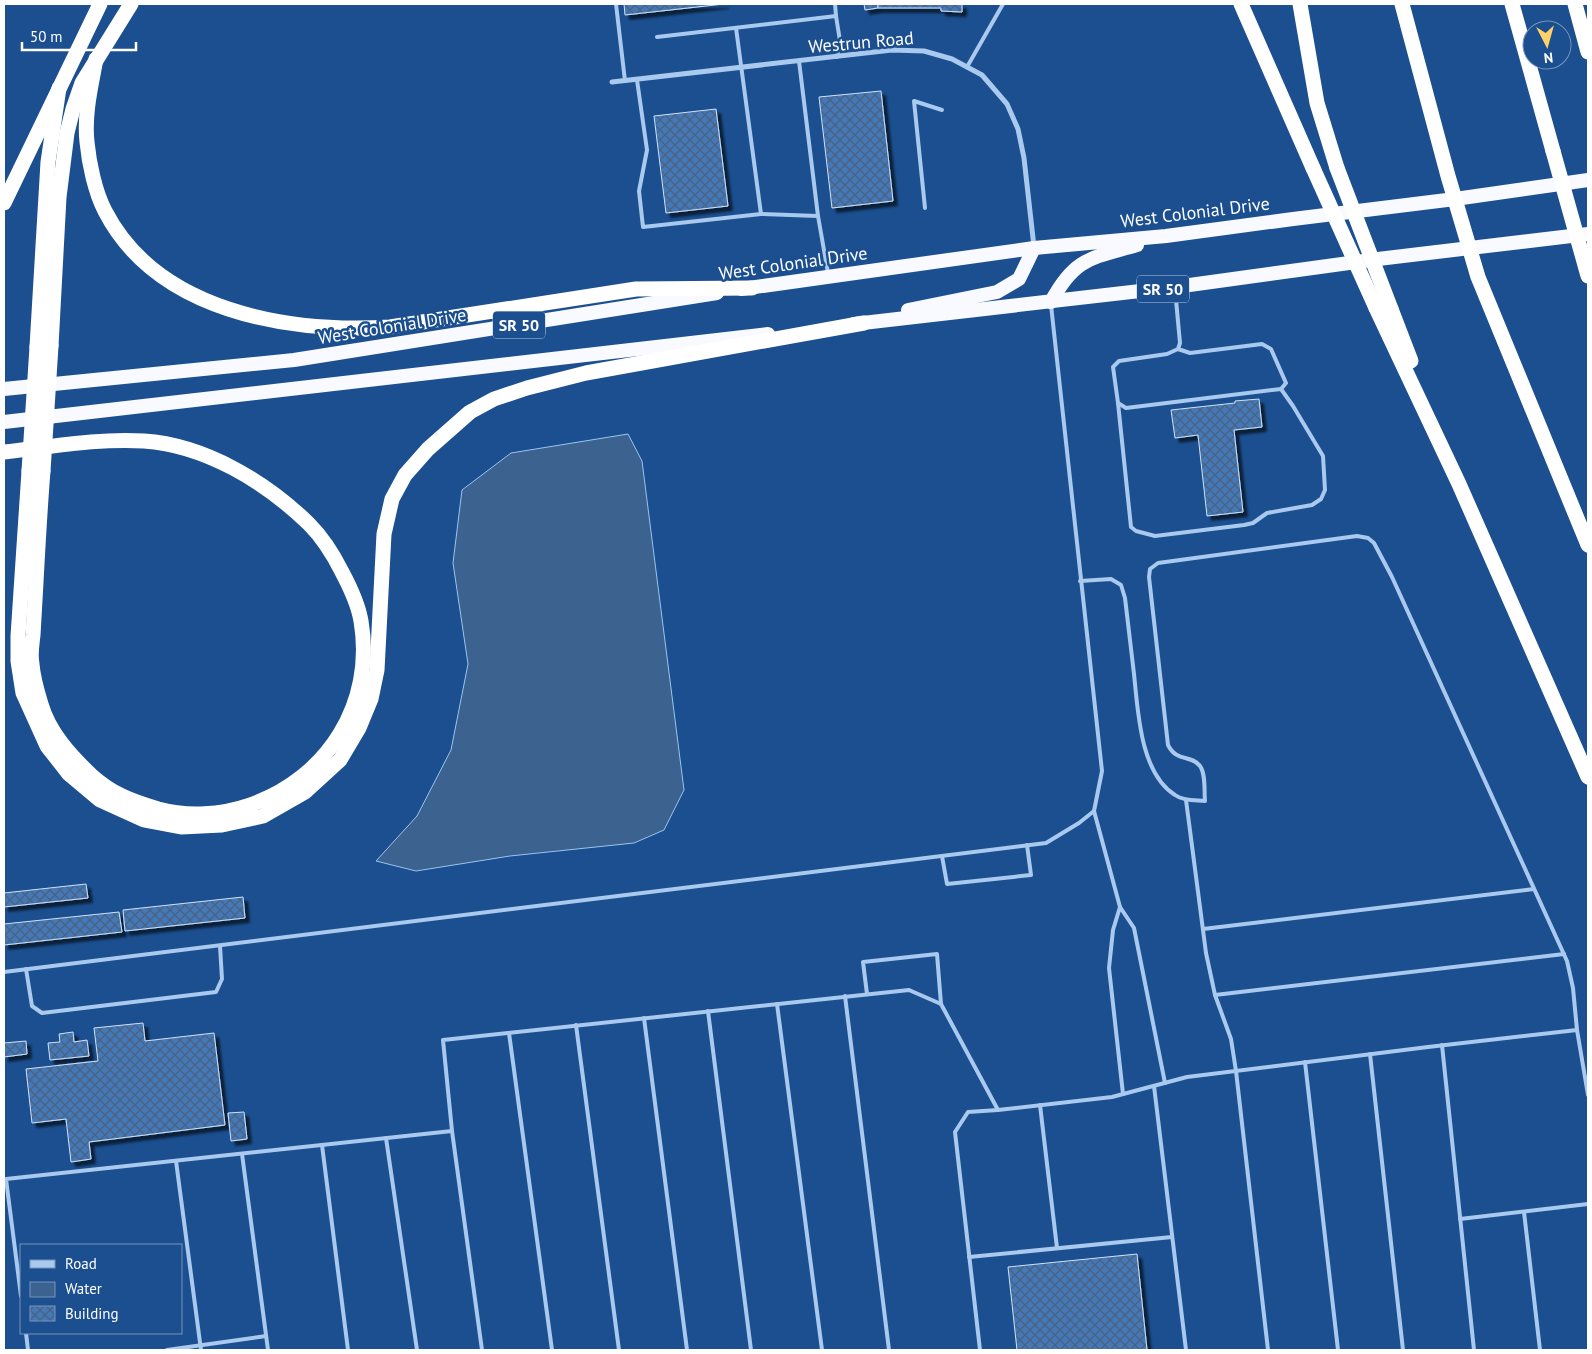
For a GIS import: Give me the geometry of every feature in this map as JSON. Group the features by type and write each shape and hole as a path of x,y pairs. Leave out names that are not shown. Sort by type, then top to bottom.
{"highway":[{"path":"4,203 100,4"},
{"path":"4,452 90,442 144,441 171,445 213,458 244,474 274,493 316,531 331,550 350,587 356,604 364,645 363,671 358,694 345,724 323,757 304,776 282,792 242,808 212,814 170,812 131,801 106,788 75,760 54,733 42,706 31,662 36,471 44,346 62,162 73,109 82,83 131,4"},
{"path":"1241,4 1313,168 1383,308 1588,777"},
{"path":"1300,4 1317,103 1383,308"},
{"path":"1402,4 1478,277 1588,545"},
{"path":"1512,4 1588,277"},
{"path":"1575,4 1588,52"},
{"path":"96,59 90,92 87,141 93,173 105,210 120,235 146,263 201,299 234,312 276,322 359,329 390,327 636,289 752,288"},
{"path":"44,346 48,162 59,88"},
{"name":"West Colonial Drive","path":"4,389 294,360 752,288 1034,248 1166,236 1588,180"},
{"name":"SR 50","path":"4,422 1051,302 1588,234"},
{"path":"1051,302 1059,286 1067,276 1086,260 1166,236"},
{"path":"36,471 18,636 18,661 23,693 47,746 69,774 100,800 144,820 181,827 222,826 263,816 305,792 340,760 358,728 371,699 377,670 384,534 392,499 405,475 428,449 470,412 494,399 526,388 586,373 864,323 904,310 997,292 1020,278 1034,248"}],"street":[{"name":"Westrun Road","path":"612,82 892,50 924,51 952,59 982,75 1007,104 1018,129 1024,158 1034,248"}],"lane":[{"path":"616,4 625,81"},
{"path":"835,4 840,41 837,57"},
{"path":"967,67 1003,4"},
{"path":"657,37 836,16"},
{"path":"736,28 761,214"},
{"path":"799,61 818,216 829,277"},
{"path":"637,80 647,150 639,191 643,227 761,214 818,216"},
{"path":"925,208 914,101 942,110"},
{"path":"1175,287 1180,343 1178,349"},
{"path":"1051,302 1102,772 1094,811 1120,907 1134,928 1165,1083"},
{"path":"1118,403 1126,408 1281,389 1286,383 1272,349 1262,344 1190,353 1178,349 1167,354 1119,361 1113,368 1131,527 1136,531 1155,536 1253,523 1267,513 1312,505 1320,499 1326,490 1323,456 1281,389"},
{"path":"1080,581 1111,579 1121,585 1124,591 1143,745 1159,778 1175,795 1186,800 1205,801 1200,766 1193,761 1175,756 1168,745 1149,577 1150,569 1158,563 1357,536 1368,538 1374,543 1392,576 1564,954 1574,988 1577,1030 1588,1095"},
{"path":"1186,800 1203,929 1215,995 1231,1039 1236,1071 1268,1350"},
{"path":"4,972 1046,843 1079,824 1094,811"},
{"path":"942,856 947,884 1031,875 1027,845"},
{"path":"1203,929 1534,889"},
{"path":"1120,907 1113,930 1109,968 1123,1094"},
{"path":"26,970 32,1006 42,1013 216,992 222,979 220,946"},
{"path":"867,994 863,962 937,954 941,1004 998,1110"},
{"path":"1215,995 1564,954"},
{"path":"482,1350 452,1131 443,1040 909,990 941,1004"},
{"path":"845,996 889,1350"},
{"path":"777,1004 822,1350"},
{"path":"708,1011 751,1350"},
{"path":"644,1018 687,1350"},
{"path":"576,1025 619,1350"},
{"path":"980,1350 955,1132 968,1112 1112,1097 1188,1078 1236,1071 1577,1030"},
{"path":"509,1033 552,1350"},
{"path":"1442,1045 1474,1350"},
{"path":"1370,1054 1403,1350"},
{"path":"1305,1062 1338,1350"},
{"path":"1154,1086 1186,1350"},
{"path":"1040,1105 1057,1248"},
{"path":"6,1179 452,1131"},
{"path":"386,1138 417,1350"},
{"path":"322,1145 348,1350"},
{"path":"242,1154 268,1350"},
{"path":"176,1161 201,1348"},
{"path":"4,1173 20,1288"},
{"path":"1460,1219 1588,1204"},
{"path":"1524,1212 1540,1350"},
{"path":"970,1257 1172,1237"},
{"path":"26,1334 28,1350"},
{"path":"167,1350 201,1348 266,1336"}],"water":[{"path":"628,434 642,461 684,790 664,830 634,843 510,856 416,871 376,861 417,816 451,750 468,664 453,563 462,490 511,453"}],"building":[{"path":"624,4 724,4 625,15"},
{"path":"864,4 878,4 878,8 865,10"},
{"path":"878,4 962,4 962,12 941,11 941,8 878,8"},
{"path":"881,91 893,201 832,208 819,97"},
{"path":"716,109 728,206 666,213 654,116"},
{"path":"1259,399 1262,427 1234,430 1243,512 1207,516 1198,435 1175,438 1171,410"},
{"path":"86,884 88,898 4,907 4,893"},
{"path":"243,897 245,918 125,931 123,910"},
{"path":"119,912 122,932 4,945 4,924"},
{"path":"143,1023 145,1041 214,1033 225,1125 89,1142 91,1159 71,1162 66,1119 32,1123 26,1069 98,1061 94,1028"},
{"path":"73,1032 74,1042 87,1040 89,1056 50,1060 48,1043 60,1042 59,1034"},
{"path":"26,1041 27,1054 4,1057 4,1043"},
{"path":"244,1112 247,1139 231,1141 228,1113"},
{"path":"1137,1254 1147,1350 1017,1350 1008,1267"}]}
